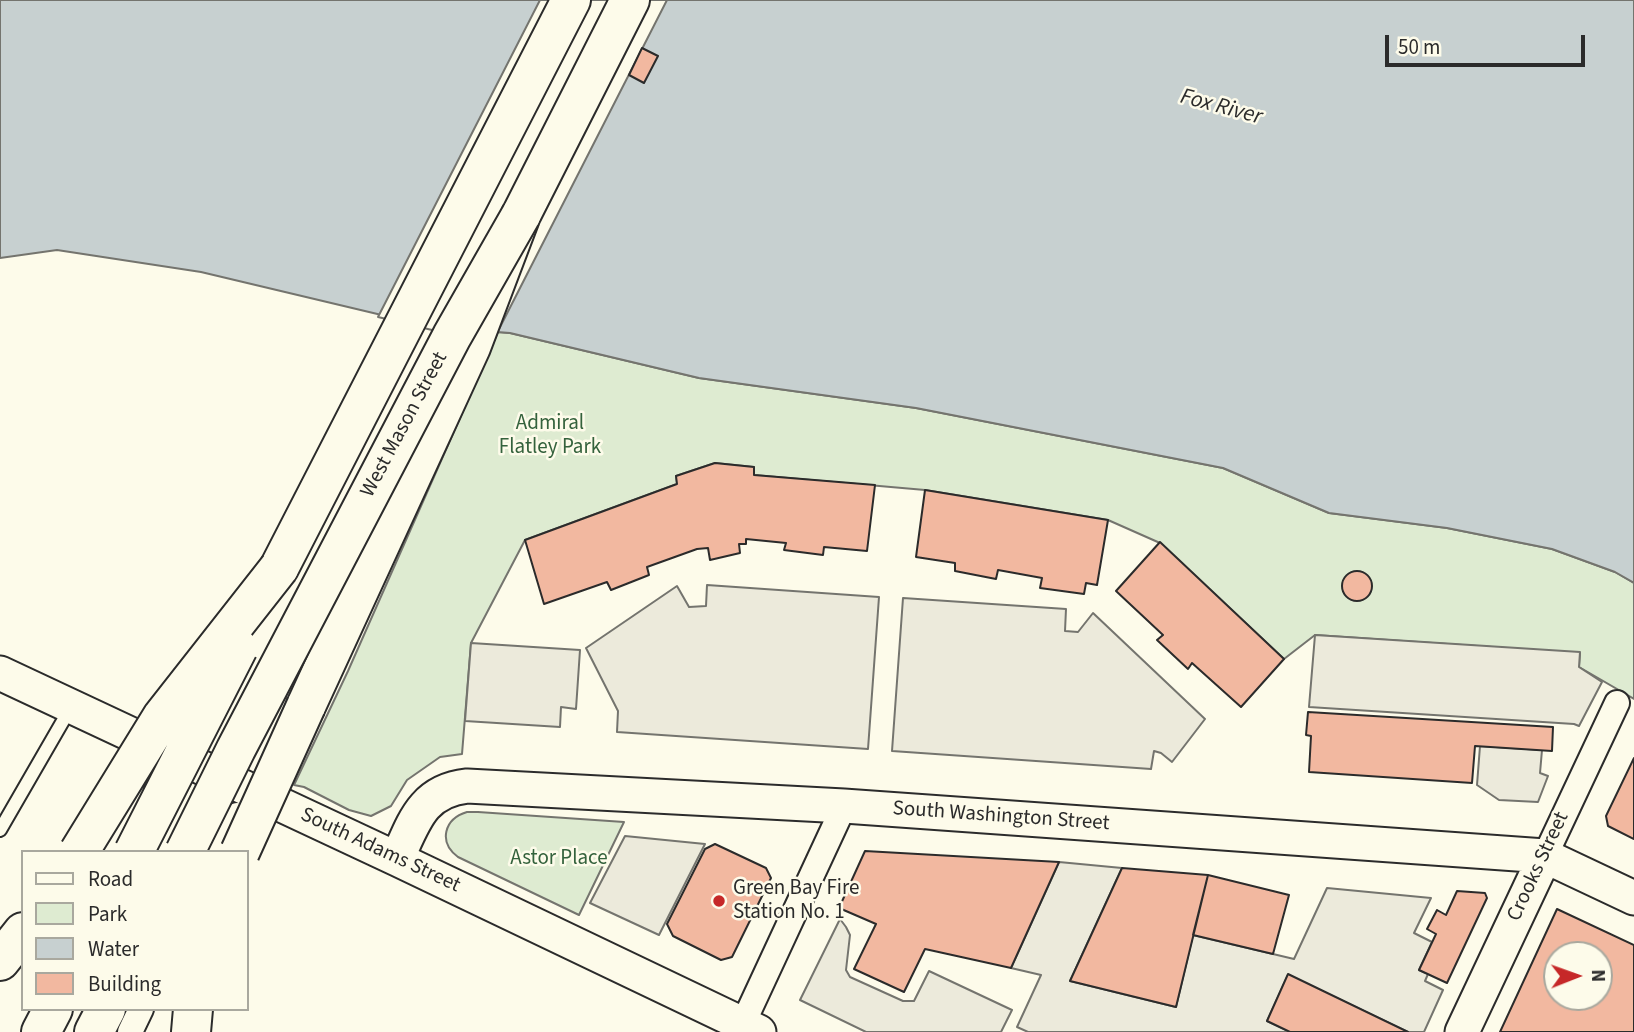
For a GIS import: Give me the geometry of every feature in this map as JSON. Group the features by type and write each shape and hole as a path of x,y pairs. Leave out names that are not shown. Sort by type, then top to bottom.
{"main road":[{"path":"135,850 571,0"},
{"name":"West Mason Street","path":"186,850 452,336 521,215 630,0"},
{"path":"241,850 471,347 521,215"},
{"path":"80,850 162,718 279,568"},
{"path":"0,961 21,935"},
{"path":"41,1032 52,1011"},
{"path":"94,1032 105,1011"},
{"path":"191,1032 193,1011"}],"street":[{"name":"South Adams Street","path":"0,673 397,859 747,1029"},
{"name":"Crooks Street","path":"1462,1032 1617,703"},
{"name":"South Washington Street","path":"397,859 419,814 429,800 453,787 467,786 844,806 1545,856 1634,898"},
{"path":"220,850 248,790"},
{"path":"747,1029 844,806"},
{"path":"130,1032 140,1011"}],"lane":[{"path":"0,831 71,707"}],"green space":[{"name":"Admiral Flatley Park","path":"498,332 699,378 916,408 1223,468 1329,513 1447,528 1552,549 1615,572 1634,583 1634,699 1579,667 1580,653 1315,635 1284,659 1160,543 1108,520 925,490 754,475 754,467 715,463 676,476 677,484 525,540 471,643 462,754 440,757 407,780 391,806 371,816 349,810 304,787 294,785 348,671"},
{"name":"Astor Place","path":"467,812 624,822 579,915 458,857 448,845 446,832 453,820"}],"shaded area":[{"path":"707,585 879,597 868,749 617,732 618,711 586,648 677,586 689,607 706,606"},
{"path":"903,598 1066,609 1065,631 1078,632 1093,613 1205,719 1172,762 1154,751 1151,769 892,751"},
{"path":"1315,635 1580,652 1579,667 1602,682 1579,726 1309,707"},
{"path":"471,643 580,650 576,709 561,707 560,727 465,721"},
{"path":"1480,746 1542,750 1540,773 1548,776 1538,802 1499,800 1477,785"},
{"path":"625,836 705,844 659,935 590,903"},
{"path":"1059,862 1122,868 1070,981 1176,1007 1193,935 1294,959 1327,888 1431,898 1414,933 1432,942 1419,970 1428,974 1425,981 1443,990 1424,1032 1408,1032 1288,975 1267,1021 1290,1032 1028,1032 1017,1027 1041,975 1011,968"},
{"path":"840,919 850,935 846,970 850,977 903,1001 914,1001 929,971 1012,1010 1001,1032 866,1032 800,1000"}],"water":[{"name":"Fox River","path":"0,0 1634,0 1634,583 1615,572 1552,549 1447,528 1329,513 1223,468 916,408 699,378 510,333 432,327 201,272 57,250 0,258"}],"pier":[{"path":"540,0 667,0 496,335 432,330 378,317"}],"building":[{"path":"642,48 658,56 644,83 629,75"},
{"path":"715,463 754,467 754,475 875,485 867,551 824,547 823,555 784,550 786,543 746,539 746,544 739,544 740,553 710,560 708,548 697,549 647,567 649,575 611,590 607,582 544,604 525,540 677,484 676,476"},
{"path":"925,490 1108,520 1097,585 1086,583 1084,594 1040,588 1042,578 998,570 996,579 955,571 955,563 916,557"},
{"path":"1160,542 1284,659 1241,707 1192,663 1188,669 1157,640 1163,635 1116,591"},
{"path":"1357,571 1367,576 1372,586 1367,596 1357,601 1347,596 1342,586 1347,576"},
{"path":"1308,712 1553,727 1552,751 1475,746 1472,783 1309,772 1311,736 1306,735"},
{"path":"1634,758 1634,839 1608,826 1606,816"},
{"name":"Green Bay Fire Station No. 1","path":"715,844 766,868 771,878 732,957 721,960 673,936 667,924 705,849"},
{"path":"865,851 1059,862 1011,968 925,949 904,992 854,969 876,924 839,908"},
{"path":"1122,868 1208,875 1176,1007 1070,981"},
{"path":"1208,875 1289,895 1273,954 1193,935"},
{"path":"1457,891 1485,893 1487,898 1447,983 1419,970 1436,934 1427,929 1437,910 1446,915"},
{"path":"1557,909 1634,945 1634,1032 1500,1032"},
{"path":"1288,974 1408,1032 1290,1032 1267,1021"}],"place":[{"name":"Green Bay Fire Station No. 1","path":"719,901"}]}
